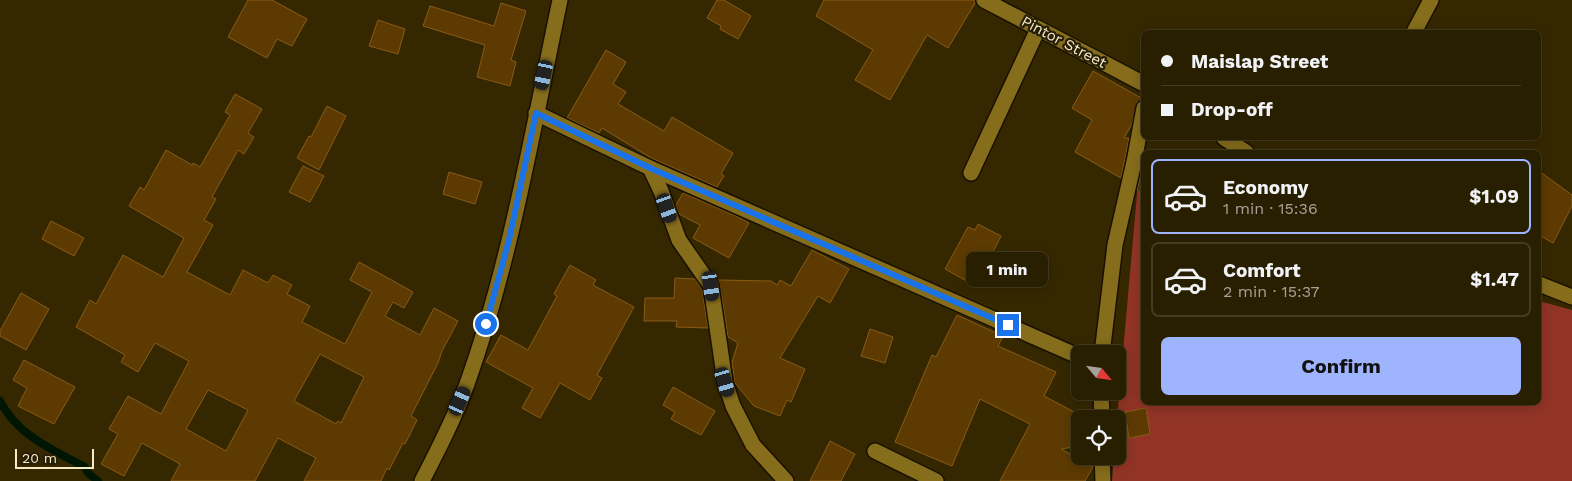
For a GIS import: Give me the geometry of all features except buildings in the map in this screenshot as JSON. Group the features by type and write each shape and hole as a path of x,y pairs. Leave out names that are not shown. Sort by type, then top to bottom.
{"street":[{"path":"422,481 466,385 486,324 509,240 560,0"},
{"name":"Pintor Street","path":"984,0 1141,82"},
{"path":"1415,30 1430,0"},
{"path":"971,173 1038,29"},
{"path":"536,113 650,168 1071,353"},
{"path":"1103,345 1115,245 1141,124"},
{"path":"1227,140 1243,150"},
{"path":"650,168 661,191 679,240 711,286 725,382 733,406 753,444 786,481"},
{"path":"1541,285 1572,297"},
{"path":"875,451 936,481"},
{"path":"1102,465 1103,481"}],"shaded area":[{"path":"1140,161 1141,405 1541,405 1541,302 1572,310 1572,481 1112,481 1113,465 1126,465 1126,410 1118,410 1119,400 1126,400 1126,345 1124,345"}],"waterway":[{"path":"0,401 7,413 26,432 49,448 85,467 88,473 98,481"}],"route":[{"path":"486,324 509,240 536,113 650,168 1008,325"}]}
